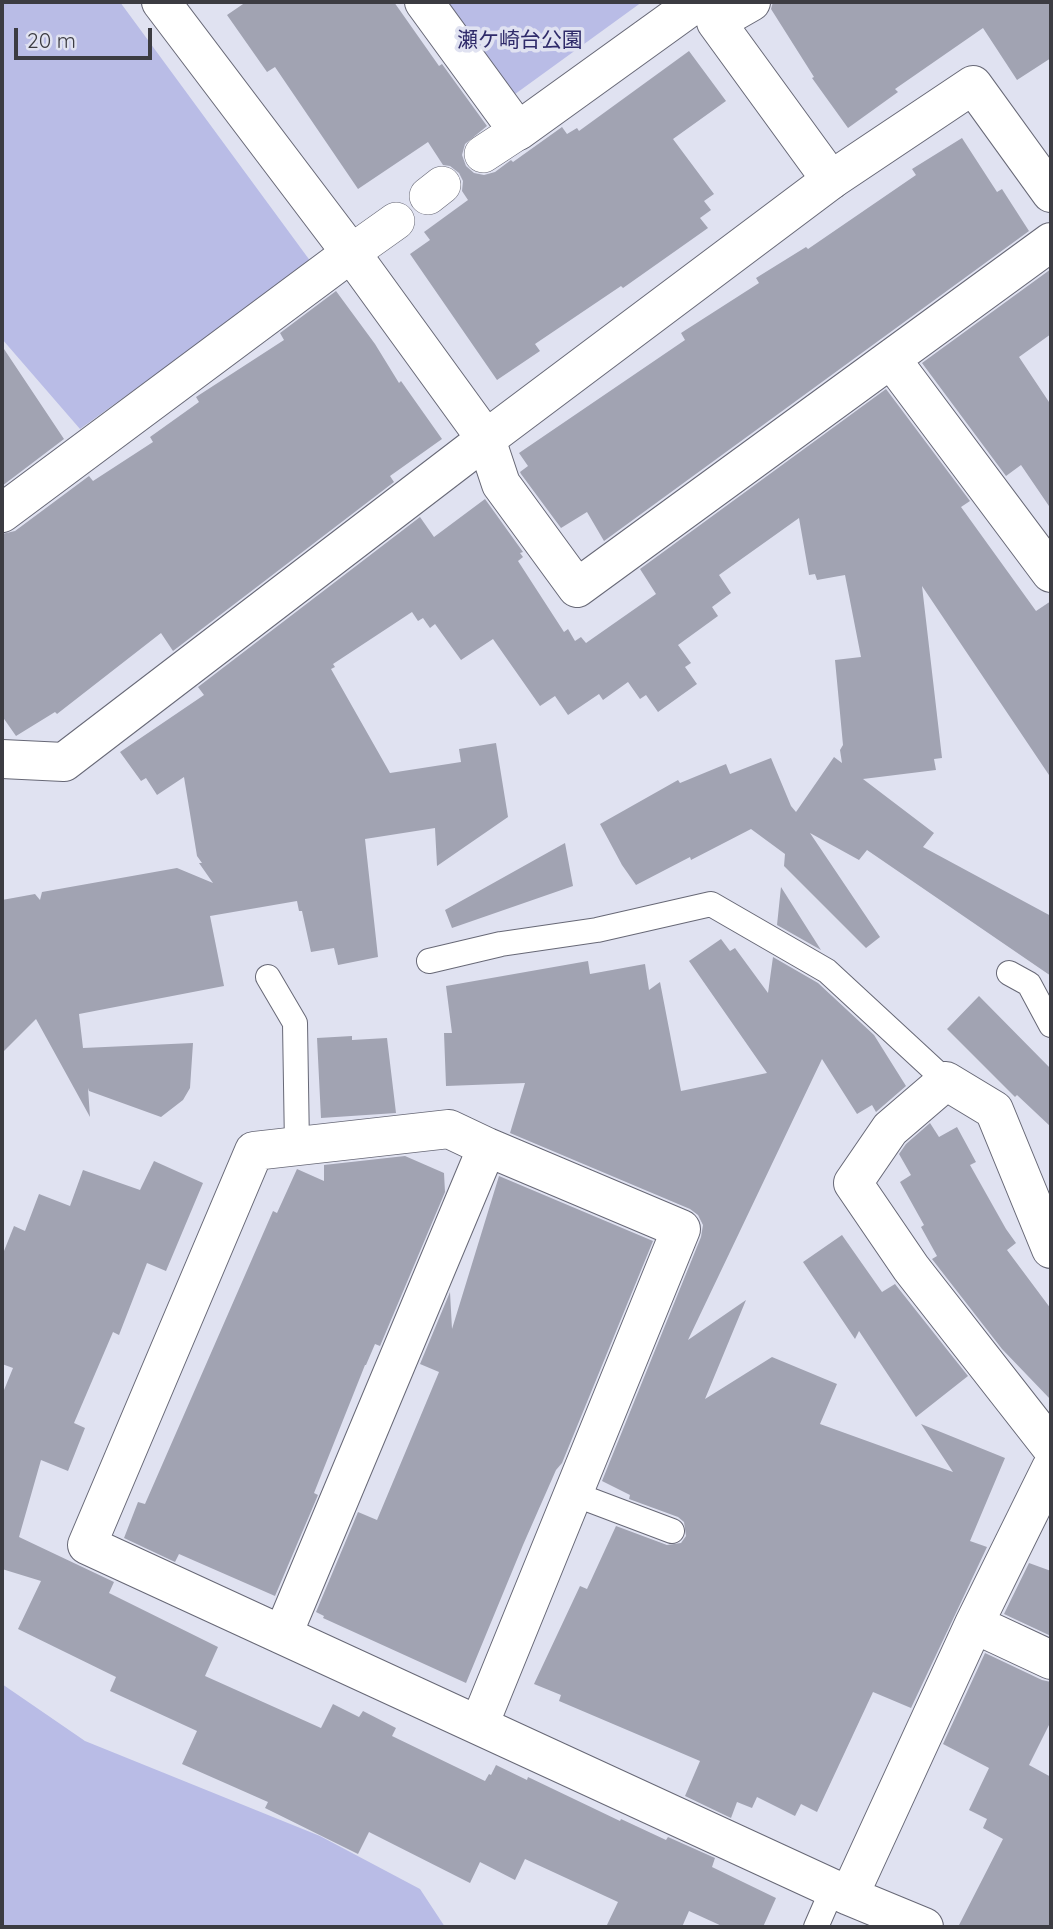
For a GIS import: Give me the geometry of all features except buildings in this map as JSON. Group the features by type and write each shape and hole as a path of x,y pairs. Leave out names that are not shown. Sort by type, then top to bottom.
{"street":[{"path":"161,2 351,253 486,439 501,485 577,588 1051,242"},
{"path":"424,2 518,131"},
{"path":"483,154 708,8 751,2"},
{"path":"708,8 831,180"},
{"path":"2,759 64,762 486,439 831,180 973,85 1051,193"},
{"path":"2,513 396,220"},
{"path":"891,359 1051,573"},
{"path":"1051,1249 994,1110 946,1081 890,1129 853,1183 911,1268 1051,1447"},
{"path":"479,1725 681,1229 449,1129 254,1151 88,1545 841,1892 925,1927"},
{"path":"283,1634 486,1147"},
{"path":"841,1892 1051,1468"},
{"path":"974,1624 1051,1660"}],"lane":[{"path":"429,961 501,944 597,930 711,904 827,971 946,1081"},
{"path":"1009,973 1028,984 1051,1025"},
{"path":"268,977 295,1023 297,1146"},
{"path":"574,1494 671,1531"},
{"path":"816,1927 841,1892"}],"green space":[{"path":"2,2 120,2 311,262 80,429 2,339"},
{"name":"瀬ケ崎台公園","path":"443,2 642,2 511,97"},
{"path":"2,1684 85,1741 320,1836 420,1889 445,1927 2,1927"}]}
